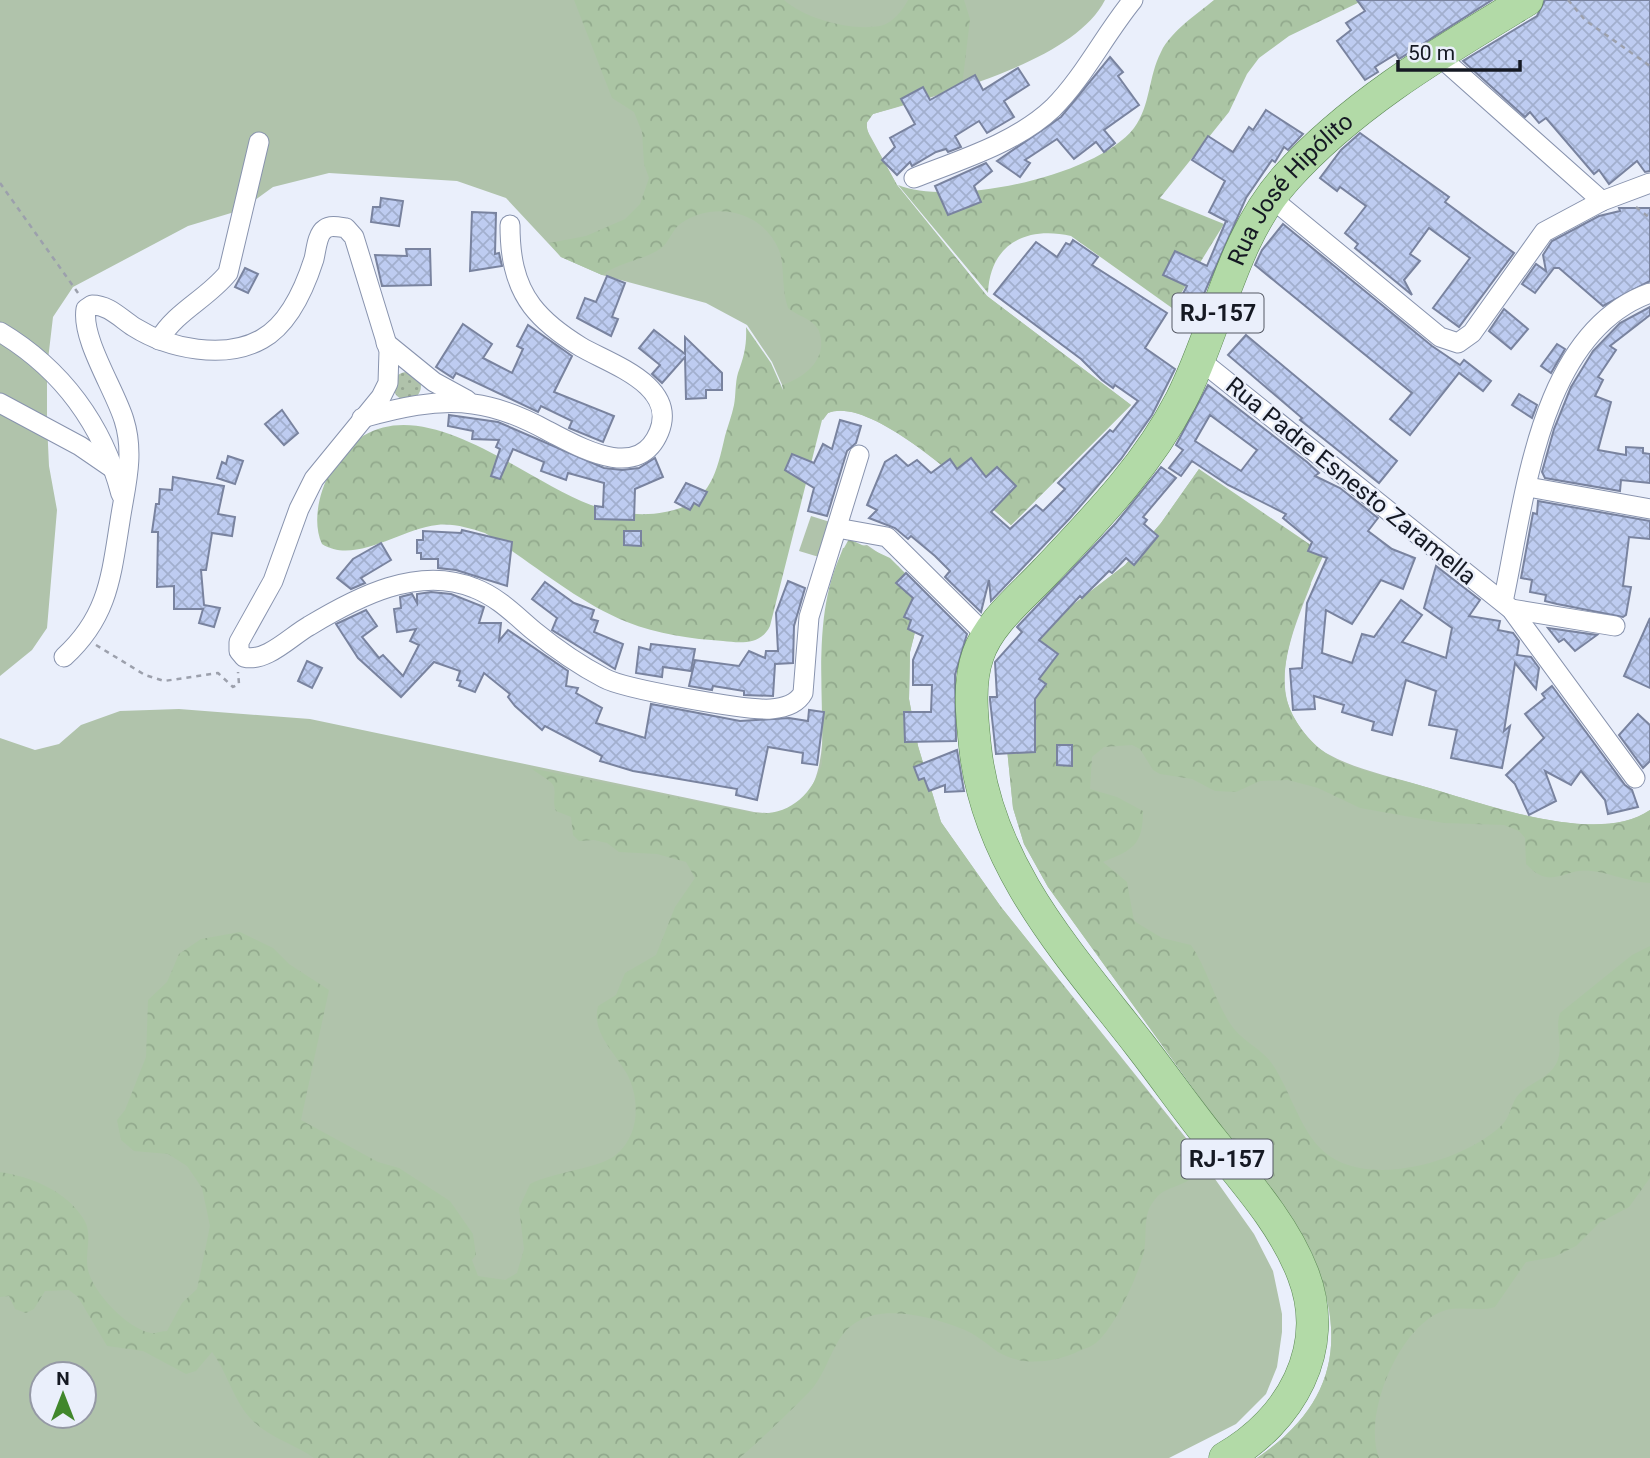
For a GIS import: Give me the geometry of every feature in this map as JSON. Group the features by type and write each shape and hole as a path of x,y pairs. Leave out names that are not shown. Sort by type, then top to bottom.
{"main road":[{"name":"Rua José Hipólito","path":"1225,1458 1266,1431 1280,1416 1296,1390 1308,1351 1311,1325 1310,1301 1304,1277 1282,1235 1241,1176 1079,970 1014,873 983,793 975,750 975,663 987,636 1127,485 1162,436 1199,360 1239,258 1270,197 1297,166 1348,120 1439,56 1527,0"}],"street":[{"path":"914,178 970,157 1040,119 1064,96 1133,0"},
{"path":"1439,56 1602,201"},
{"path":"159,340 172,321 213,289 228,273 259,142"},
{"path":"1270,197 1440,337 1453,343 1464,341 1544,232 1602,201 1650,183"},
{"path":"385,340 433,382 474,404 529,422 584,451 606,457 628,456 646,449 662,425 657,398 644,383 569,339 533,307 518,281 513,263 510,225"},
{"path":"64,657 84,638 110,583 129,466 127,430 88,330 85,313 89,306 108,309 159,340 182,347 237,347 261,340 278,326 291,310 304,284 321,233 333,226 346,228 354,237 385,340 390,365 388,383 381,397 325,462 302,501 273,581 239,642 242,655 251,659 262,656 317,621 376,592 408,582 436,580 472,587 491,596 555,648 613,683 774,709 795,702 803,693 810,617 842,529 859,455"},
{"path":"1615,626 1507,606 1541,429 1566,367 1594,330 1615,311 1650,293"},
{"path":"0,332 42,360 76,398 96,429 115,470 124,503"},
{"name":"Rua Padre Esnesto Zaramella","path":"1199,360 1507,606 1635,778"},
{"path":"0,403 80,446 115,470"},
{"path":"362,418 425,405 474,404"},
{"path":"1528,487 1650,509"},
{"path":"842,529 887,537 957,610 987,636"}],"path":[{"path":"1568,0 1584,20 1650,66"},
{"path":"0,183 89,306"},
{"path":"84,638 137,670 164,681 218,673 231,687 236,687 242,655"}],"green space":[{"path":"0,0 1105,0 1088,22 1064,42 1034,59 966,86 873,114 867,120 867,130 897,185 987,296 1131,405 1011,525 924,451 897,433 871,419 847,411 828,413 823,420 790,403 772,362 747,325 706,303 602,275 561,257 506,198 457,181 329,173 273,187 241,210 188,226 73,287 53,317 47,368 47,423 49,466 57,510 47,628 32,650 0,676"},
{"path":"574,0 784,0 816,18 842,25 868,27 889,22 908,0 964,0 970,19 962,87 873,114 866,124 869,135 897,185 987,296 1131,405 1011,525 950,472 897,432 871,418 847,411 828,413 822,420 770,626 756,640 737,642 687,637 650,630 627,622 572,593 485,533 461,526 437,525 423,528 378,544 349,550 322,544 317,526 318,508 330,472 356,441 387,427 420,426 456,436 560,491 600,508 647,514 680,508 701,495 714,475 734,405 746,327 771,363 783,390 782,385 798,378 817,359 821,350 819,331 813,323 788,308 779,250 772,237 750,218 722,211 693,217 680,224 660,249 602,275 561,257 549,243 586,236 625,219 640,204 649,178 644,164 642,132 634,112 612,98"},
{"path":"1214,0 1364,0 1289,36 1259,58 1247,74 1229,112 1160,198 1224,224 1172,308 1071,236 1055,234 1039,234 1013,242 995,262 988,293 898,185 922,191 953,192 1023,183 1058,173 1115,145 1140,119 1157,61 1165,44 1184,24"},
{"path":"407,372 417,376 421,386 417,396 407,400 397,396 393,386 397,376"},
{"path":"1199,469 1311,584 1288,651 1285,685 1294,718 1321,750 1373,772 1538,818 1600,824 1627,820 1650,810 1650,1458 1257,1458 1284,1437 1304,1415 1319,1392 1328,1368 1331,1341 1330,1314 1323,1284 1312,1253 1048,887 1024,844 1013,808 1005,729 1070,607 1125,565 1161,523"},
{"path":"1199,469 1324,554 1295,626 1285,666 1284,684 1287,701 1297,722 1306,736 1324,752 1346,764 1370,772 1536,818 1599,824 1627,820 1650,810 1650,883 1591,871 1551,877 1535,872 1526,864 1525,838 1519,831 1504,825 1444,823 1360,808 1318,788 1288,780 1260,781 1236,792 1215,791 1192,779 1160,774 1153,770 1140,749 1132,745 1104,747 1092,757 1090,789 1117,797 1143,811 1141,832 1134,845 1103,862 1127,882 1134,921 1162,938 1191,945 1228,1020 1239,1035 1269,1060 1313,1139 1320,1148 1339,1161 1361,1168 1386,1170 1412,1167 1462,1151 1484,1139 1501,1126 1519,1094 1548,1074 1556,1064 1560,1051 1560,1013 1632,955 1650,946 1650,1178 1629,1207 1599,1223 1576,1246 1554,1257 1526,1262 1495,1307 1446,1310 1429,1318 1414,1333 1400,1351 1381,1396 1375,1440 1379,1458 1257,1458 1284,1437 1304,1415 1319,1392 1328,1368 1330,1314 1312,1253 1048,887 1024,844 1013,808 1005,729 1037,639 1070,607 1125,565 1161,523"},
{"path":"811,516 830,522 819,557 799,551"},
{"path":"849,539 890,558 914,582 916,628 910,652 909,699 918,746 941,822 1001,907 1200,1157 1189,1180 1163,1192 1152,1203 1147,1216 1144,1252 1137,1273 1119,1312 1096,1343 1056,1359 1026,1361 998,1352 971,1333 946,1323 897,1313 874,1315 851,1326 843,1334 811,1390 739,1458 314,1458 267,1432 253,1421 241,1405 212,1352 196,1371 186,1374 143,1351 107,1346 78,1297 69,1290 45,1291 34,1309 26,1313 15,1309 9,1296 0,1297 0,1172 24,1177 46,1186 76,1208 88,1231 87,1263 91,1279 112,1308 132,1325 151,1333 167,1331 182,1303 197,1289 210,1226 202,1188 187,1166 168,1154 134,1151 121,1140 117,1120 125,1110 146,1057 148,1000 167,982 179,954 201,939 240,932 273,948 289,964 329,990 301,1120 378,1162 399,1168 450,1201 473,1234 476,1255 472,1260 478,1276 505,1280 517,1273 524,1249 519,1208 530,1184 610,1159 625,1146 630,1137 636,1116 634,1094 627,1074 601,1034 598,1006 616,995 625,973 656,955 675,907 695,878 686,862 657,854 619,852 607,843 594,840 579,841 573,835 571,817 556,811 553,784 531,768 754,813 778,811 797,802 812,785 822,764 824,620 836,565"},
{"path":"867,545 899,567 916,628 910,652 909,699 918,746 941,822 1001,907 1186,1138 1254,1234 1273,1271 1282,1314 1277,1367 1266,1394 1236,1424 1169,1458 0,1458 0,738 35,750 59,744 81,725 120,711 179,709 310,719 754,812 783,811 802,800 814,781 821,757 824,626 843,548"}],"building":[{"path":"1357,0 1492,0 1399,59 1396,54 1375,67 1378,72 1365,80 1337,41 1351,30 1346,23 1365,11"},
{"path":"1545,0 1650,0 1650,171 1645,172 1637,161 1609,184 1599,170 1594,174 1546,118 1539,123 1530,112 1525,117 1463,61 1537,16"},
{"path":"1110,57 1123,72 1118,76 1139,105 1104,130 1115,143 1104,152 1096,142 1074,159 1057,139 1025,160 1030,163 1020,177 997,161 1061,117"},
{"path":"1018,68 1029,85 1004,101 1014,117 987,133 979,121 955,136 961,147 948,152 946,149 936,152 912,166 910,162 897,175 882,160 895,147 890,138 915,124 901,99 923,87 930,100 975,75 983,90"},
{"path":"1266,110 1303,134 1288,150 1284,147 1275,162 1272,160 1246,198 1192,321 1174,311 1187,286 1163,275 1175,251 1207,266 1226,221 1228,222 1209,212 1225,181 1192,160 1208,136 1233,152 1249,127 1253,130"},
{"path":"1360,133 1449,197 1445,202 1514,253 1459,327 1433,308 1470,258 1429,228 1410,254 1420,261 1404,280 1412,295 1355,248 1358,244 1345,233 1366,206 1340,187 1337,191 1320,178 1341,150"},
{"path":"986,163 992,171 974,186 981,202 948,215 935,186"},
{"path":"381,198 403,201 399,226 371,222 373,207 380,207"},
{"path":"1619,208 1650,208 1650,281 1603,306 1559,268 1554,268 1535,293 1522,284 1536,264 1546,271 1543,255 1552,241 1599,216 1620,211"},
{"path":"472,212 496,213 495,254 499,253 502,266 470,271"},
{"path":"1283,224 1432,346 1460,365 1464,360 1491,381 1483,391 1459,373 1410,435 1390,419 1412,393 1255,265 1262,250"},
{"path":"1073,240 1098,257 1092,265 1167,313 1145,348 1175,369 1152,415 1121,459 1070,518 991,601 989,580 981,612 945,577 950,571 935,556 911,536 908,539 895,528 869,518 877,510 867,505 885,462 896,455 908,466 917,460 931,473 950,459 957,469 971,458 986,477 997,467 1016,486 991,512 1010,529 1036,505 1043,511 1065,489 1058,483 1110,430 1113,432 1138,401 1115,385 1113,388 1102,380 1081,359 994,294 1036,242 1057,257 1066,243 1070,245"},
{"path":"406,249 430,249 431,285 382,286 375,255 407,256"},
{"path":"245,268 258,274 248,293 235,287"},
{"path":"607,276 625,283 612,317 618,319 611,336 577,318 585,298 596,302"},
{"path":"1650,307 1650,315 1610,346 1616,350 1598,377 1603,380 1595,396 1611,402 1598,450 1626,455 1626,447 1643,448 1643,453 1650,454 1650,483 1621,480 1620,491 1545,478 1542,472 1554,429 1571,387 1593,351 1620,323"},
{"path":"1504,309 1528,329 1511,349 1489,331"},
{"path":"463,324 492,344 483,358 512,373 523,349 517,346 528,325 572,356 554,392 614,416 603,442 569,428 572,421 541,406 538,412 456,373 453,378 436,367"},
{"path":"654,330 685,354 685,337 722,373 722,390 706,390 706,398 686,399 685,357 662,383 652,374 660,365 639,348"},
{"path":"1246,335 1397,461 1379,483 1300,420 1302,418 1228,355"},
{"path":"1557,344 1565,349 1551,373 1541,366"},
{"path":"1208,385 1307,462 1319,473 1315,476 1340,488 1378,518 1368,531 1392,549 1415,558 1403,589 1381,580 1352,624 1326,610 1322,653 1352,663 1362,634 1374,637 1401,600 1422,615 1402,642 1446,658 1452,628 1424,608 1436,566 1480,600 1469,616 1500,621 1498,630 1513,633 1519,641 1517,655 1531,657 1539,668 1536,689 1515,663 1504,731 1510,726 1502,768 1451,758 1457,730 1429,725 1436,691 1406,680 1392,735 1372,730 1374,722 1342,712 1344,705 1314,696 1315,709 1293,710 1290,669 1302,668 1307,603 1327,558 1308,551 1312,542 1283,518 1286,514 1228,485 1192,461 1181,476 1169,468 1183,450 1176,445","holes":["1210,415 1257,450 1241,471 1195,441"]},
{"path":"1519,394 1537,405 1532,418 1512,405"},
{"path":"282,410 298,433 284,445 265,424"},
{"path":"449,415 498,422 604,468 639,468 655,458 663,477 635,489 634,520 595,519 595,506 603,507 604,483 568,473 566,480 541,471 544,462 513,449 500,479 491,476 500,449 496,447 499,440 472,439 473,431 448,426"},
{"path":"840,420 861,426 856,443 847,451 827,516 808,511 814,488 785,470 792,454 814,463 823,444 832,449"},
{"path":"228,456 243,461 235,484 217,478 222,462 226,464"},
{"path":"1161,467 1176,478 1143,517 1147,520 1144,524 1158,536 1134,565 1126,558 1082,598 1080,596 1039,640 1058,654 1039,679 1046,684 1035,699 1035,752 996,754 990,700 990,697 997,697 995,662 1022,632 1017,627 1116,523"},
{"path":"173,477 224,486 218,514 235,517 232,536 212,533 206,570 201,570 204,605 220,608 214,627 199,623 203,609 174,609 174,586 157,587 158,532 152,532 156,504 159,504 160,489 172,490"},
{"path":"686,483 707,492 699,506 694,503 690,510 675,502"},
{"path":"1538,501 1650,521 1650,539 1629,537 1623,586 1631,587 1626,615 1623,617 1557,604 1545,601 1546,595 1530,592 1532,580 1521,578 1533,513 1537,514"},
{"path":"462,530 512,542 507,586 456,570 438,568 438,559 421,559 421,553 417,553 417,540 423,540 423,531 461,533"},
{"path":"624,531 641,531 641,546 624,545"},
{"path":"381,543 391,560 361,578 365,583 351,589 337,578 353,559"},
{"path":"906,573 967,634 955,675 956,741 905,742 904,712 931,712 932,685 913,685 913,660 923,636 908,629 911,620 904,617 913,598 896,583"},
{"path":"788,581 805,588 794,626 793,663 775,664 773,696 744,695 744,691 713,686 712,690 689,686 695,660 739,666 749,651 765,658 766,651 778,651 776,613"},
{"path":"545,582 574,603 594,610 591,619 598,621 594,632 623,644 615,669 552,630 557,618 532,599"},
{"path":"412,594 417,603 417,594 451,594 484,607 479,623 501,623 499,641 508,630 568,671 566,686 578,688 576,693 602,708 596,723 645,738 651,704 740,721 789,718 808,721 809,710 824,712 817,765 802,763 803,753 768,747 757,800 736,795 737,789 633,771 600,761 602,756 545,726 542,730 515,706 508,697 510,694 484,673 475,692 459,686 461,681 457,680 460,671 434,662 401,697 358,658 336,624 366,610 377,626 362,637 379,658 383,655 403,676 419,645 410,641 416,629 397,632 394,609 401,608 400,597"},
{"path":"1650,618 1650,688 1624,676"},
{"path":"1548,628 1597,635 1575,651 1564,639 1559,642"},
{"path":"651,644 695,649 691,671 663,667 662,677 636,673 639,647 650,650"},
{"path":"307,661 322,668 312,688 298,681"},
{"path":"1552,686 1625,785 1632,790 1638,807 1608,814 1605,800 1581,771 1571,785 1545,771 1556,801 1529,815 1515,784 1506,775 1544,738 1525,714 1545,698 1542,694"},
{"path":"1638,714 1650,725 1650,761 1643,768 1619,735"},
{"path":"1057,745 1072,745 1072,766 1057,765"},
{"path":"957,750 964,791 945,792 945,785 929,791 924,778 919,780 914,767"}]}
